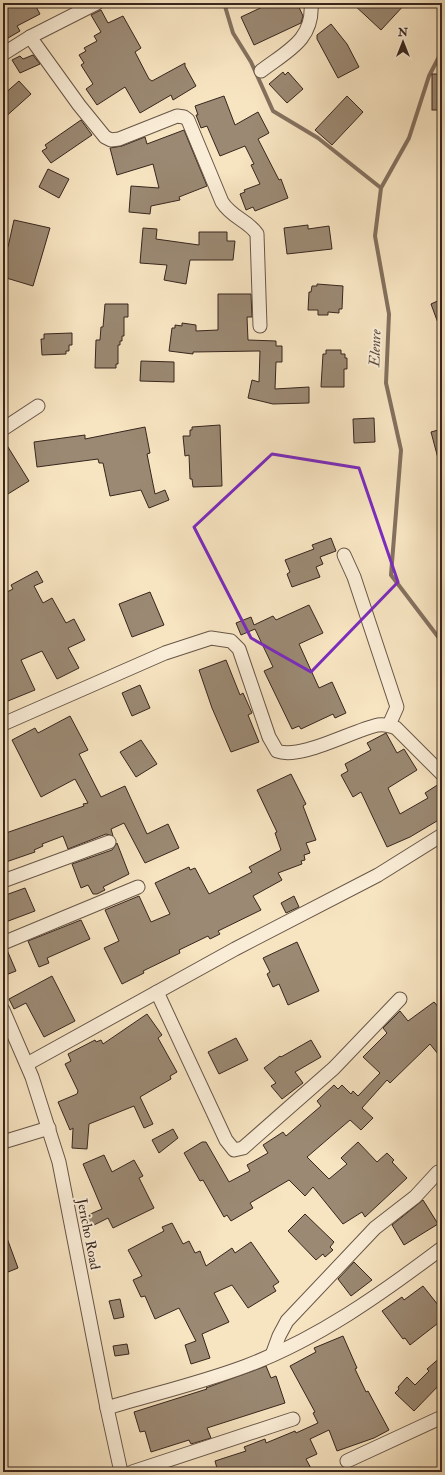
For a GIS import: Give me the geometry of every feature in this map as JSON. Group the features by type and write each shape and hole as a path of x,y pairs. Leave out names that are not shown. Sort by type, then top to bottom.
{"street":[{"path":"3,54 30,37 97,3"},
{"path":"261,71 303,38 310,24 311,3"},
{"path":"30,37 79,105 105,137 112,140 119,139 177,116 184,117 188,120 222,202 228,211 254,229 257,234 260,326"},
{"path":"3,429 38,406"},
{"path":"344,555 354,577 397,707 388,725"},
{"path":"3,724 165,653 211,638 231,641 239,650 269,737 277,751 291,753 337,740 378,725 388,725 396,728 442,774"},
{"path":"27,1064 235,949 378,875 442,835"},
{"path":"3,881 109,842"},
{"path":"3,943 138,887"},
{"path":"157,992 226,1140 234,1150 243,1148 334,1068 400,998"},
{"name":"Jericho Road","path":"3,1010 27,1064 59,1162 121,1472"},
{"path":"3,1142 49,1128"},
{"path":"272,1355 279,1336 287,1321 375,1228 415,1197 438,1172"},
{"path":"107,1408 245,1366 272,1355 336,1323 384,1291 442,1248"},
{"path":"348,1461 442,1417"},
{"path":"132,1472 293,1419"}],"highlighted area":[{"path":"272,454 359,468 398,582 311,672 251,638 194,527"}],"building":[{"path":"3,3 34,3 40,14 17,26 20,31 3,41"},
{"path":"271,3 297,3 303,16 301,23 254,45 241,17"},
{"path":"352,3 406,3 381,30"},
{"path":"101,10 108,23 123,16 141,48 135,52 149,79 152,81 185,63 185,66 196,86 173,100 171,95 140,113 125,87 97,105 86,89 93,84 81,65 84,63 79,55 86,51 84,48 97,41 94,36 101,32 91,15"},
{"path":"331,24 347,44 359,67 338,78 317,39 317,35"},
{"path":"33,55 40,64 20,73 12,60 20,56 23,59"},
{"path":"283,72 285,75 288,72 303,89 287,103 269,84"},
{"path":"432,74 442,74 442,110 432,110"},
{"path":"19,81 31,94 3,119 3,95"},
{"path":"224,96 235,125 258,112 269,133 258,139 279,180 281,179 288,198 255,211 253,207 246,210 240,194 245,192 244,190 260,184 251,165 254,164 245,146 220,156 207,126 201,128 196,115 198,115 195,106"},
{"path":"347,96 363,112 332,145 315,130"},
{"path":"81,120 92,135 51,163 42,151 47,148 45,145"},
{"path":"184,130 207,186 179,197 180,200 151,206 150,214 129,212 131,186 159,188 153,164 117,175 110,148 122,146 145,137 147,144"},
{"path":"48,169 69,179 59,198 39,187"},
{"path":"14,220 50,228 33,286 3,277 3,246 8,247"},
{"path":"308,225 308,229 329,226 332,249 287,254 284,228"},
{"path":"143,228 157,229 156,239 199,245 199,232 227,232 227,241 235,241 233,260 190,260 186,284 164,280 167,265 140,263"},
{"path":"317,284 343,286 342,309 339,309 339,313 328,312 328,315 318,315 318,310 308,310 309,292 311,292 312,286 317,286"},
{"path":"218,294 251,294 252,317 247,317 248,340 276,341 276,346 282,346 282,362 276,362 275,389 309,387 309,403 273,404 248,398 252,380 259,382 260,351 193,352 193,354 169,351 172,328 175,328 175,325 182,326 182,323 196,325 196,331 218,330"},
{"path":"442,299 442,331 441,331 431,304"},
{"path":"105,304 128,304 128,317 124,317 124,336 122,336 120,345 118,345 118,364 116,364 116,368 95,368 96,340 100,340"},
{"path":"72,333 72,345 69,345 69,351 66,351 66,354 42,355 41,339 44,339 44,334"},
{"path":"326,350 341,350 341,354 345,354 345,358 347,358 347,369 344,369 344,387 321,387 323,354 326,354"},
{"path":"141,361 174,362 174,382 140,381"},
{"path":"374,418 375,442 354,443 353,419"},
{"path":"220,425 222,486 193,487 192,479 190,479 189,455 185,456 183,436 190,436 190,430 192,430 192,427"},
{"path":"145,427 150,453 147,454 155,494 165,490 169,500 149,508 141,490 110,496 103,463 99,463 98,459 37,467 34,442 85,435 85,439"},
{"path":"442,429 442,462 439,462 431,432"},
{"path":"3,439 29,481 3,497"},
{"path":"331,538 336,551 320,557 323,564 316,567 320,577 292,587 287,574 290,572 285,560 314,549 312,545"},
{"path":"37,571 43,582 34,586 43,603 52,598 66,623 74,619 85,640 68,648 79,668 57,679 42,651 21,660 35,690 3,703 3,594 13,589 11,585"},
{"path":"150,592 164,625 132,637 119,604"},
{"path":"309,605 323,633 299,644 319,688 332,682 346,713 335,718 333,714 301,729 299,726 292,729 264,671 273,667 255,629 241,635 236,623 251,617 254,625 273,616 276,620"},
{"path":"226,660 240,695 243,693 252,713 248,715 259,742 231,752 212,708 199,670"},
{"path":"140,685 150,708 132,716 122,693"},
{"path":"70,716 88,750 79,754 101,797 125,786 147,834 168,824 179,848 145,863 124,823 111,829 113,836 106,834 68,849 63,836 42,844 43,846 34,850 35,852 3,863 3,834 84,806 83,804 88,803 75,779 41,797 12,740 35,728 38,733"},
{"path":"386,733 397,753 404,749 417,770 388,788 400,814 428,798 425,793 442,782 442,818 410,837 387,847 361,792 353,797 341,775 348,771 345,764 371,750 367,743"},
{"path":"141,740 157,764 136,777 120,752"},
{"path":"291,774 306,804 303,806 316,840 306,843 310,853 304,855 305,860 301,861 302,864 278,873 282,880 253,896 261,910 218,931 220,934 210,939 208,936 179,950 180,953 143,971 144,973 122,984 104,948 119,941 105,910 139,896 151,922 170,914 155,883 189,867 190,870 195,868 209,894 252,872 249,867 281,850 275,833 277,832 257,790"},
{"path":"117,843 129,874 103,887 105,890 97,894 93,894 88,885 81,888 72,864 112,850"},
{"path":"25,888 35,911 3,923 3,896"},
{"path":"294,896 299,907 286,913 281,903"},
{"path":"81,920 90,939 47,958 49,963 39,967 28,941"},
{"path":"297,942 319,991 288,1005 279,984 273,987 267,974 270,972 263,958"},
{"path":"7,950 16,971 3,976 3,951"},
{"path":"52,976 75,1021 44,1037 26,1003 14,1009 9,999"},
{"path":"434,1002 442,1011 442,1059 430,1044 390,1083 387,1080 362,1108 373,1118 361,1130 350,1120 307,1157 329,1179 347,1164 341,1158 358,1142 377,1162 387,1153 394,1160 392,1162 407,1178 365,1217 362,1212 343,1224 313,1187 305,1196 289,1180 250,1203 253,1208 231,1221 227,1215 224,1217 203,1180 200,1181 184,1153 202,1142 206,1142 229,1182 250,1171 247,1165 268,1153 263,1145 283,1132 286,1136 321,1106 317,1101 334,1085 338,1089 342,1085 351,1094 353,1091 358,1096 380,1073 363,1057 387,1033 383,1028 400,1011 408,1021"},
{"path":"147,1014 162,1035 158,1038 177,1072 170,1076 171,1079 140,1097 153,1124 144,1128 134,1106 89,1124 87,1149 72,1148 73,1128 70,1130 58,1102 77,1094 78,1091 65,1064 71,1061 68,1054 95,1040 96,1042 101,1040 103,1044"},
{"path":"236,1038 248,1060 219,1074 208,1052"},
{"path":"311,1040 321,1057 295,1072 303,1083 282,1099 271,1086 276,1083 264,1068 280,1056 281,1057"},
{"path":"173,1129 178,1138 159,1153 152,1140"},
{"path":"104,1155 112,1172 134,1160 143,1176 139,1178 154,1208 113,1228 108,1218 86,1229 81,1218 102,1209 83,1164"},
{"path":"423,1200 438,1224 404,1245 392,1225"},
{"path":"305,1214 334,1242 330,1247 333,1250 325,1257 323,1254 316,1260 288,1231"},
{"path":"172,1223 183,1244 189,1241 195,1253 200,1251 206,1266 232,1248 235,1253 251,1242 279,1282 273,1286 276,1291 248,1308 232,1285 214,1293 229,1322 202,1334 210,1358 191,1364 185,1345 196,1341 179,1308 155,1319 145,1296 141,1297 133,1280 142,1276 128,1250 164,1231 162,1227"},
{"path":"4,1230 18,1268 3,1274 3,1231"},
{"path":"354,1262 372,1280 351,1296 338,1279"},
{"path":"423,1286 442,1310 442,1320 410,1345 405,1338 403,1339 382,1311 402,1297 404,1300"},
{"path":"120,1299 124,1317 114,1319 109,1301"},
{"path":"343,1336 357,1368 355,1369 366,1392 368,1391 389,1430 374,1438 337,1451 329,1430 310,1439 317,1454 306,1459 313,1472 218,1472 215,1461 246,1451 244,1447 265,1439 266,1443 295,1431 296,1433 318,1423 313,1413 315,1412 290,1366 316,1352 314,1348"},
{"path":"127,1344 129,1354 115,1356 113,1346"},
{"path":"442,1356 442,1382 414,1411 395,1393 399,1389 398,1387 407,1377 415,1385 429,1371 427,1369"},
{"path":"266,1366 271,1378 276,1376 285,1403 207,1428 211,1438 191,1444 189,1440 151,1452 145,1431 140,1432 134,1412 207,1389 206,1388"}],"waterway":[{"path":"224,3 233,33 251,62 273,111 318,138 381,188"},
{"name":"Elenre","path":"442,51 429,76 409,138 381,188 375,236 389,314 386,383 401,450 391,575 442,642"}]}
